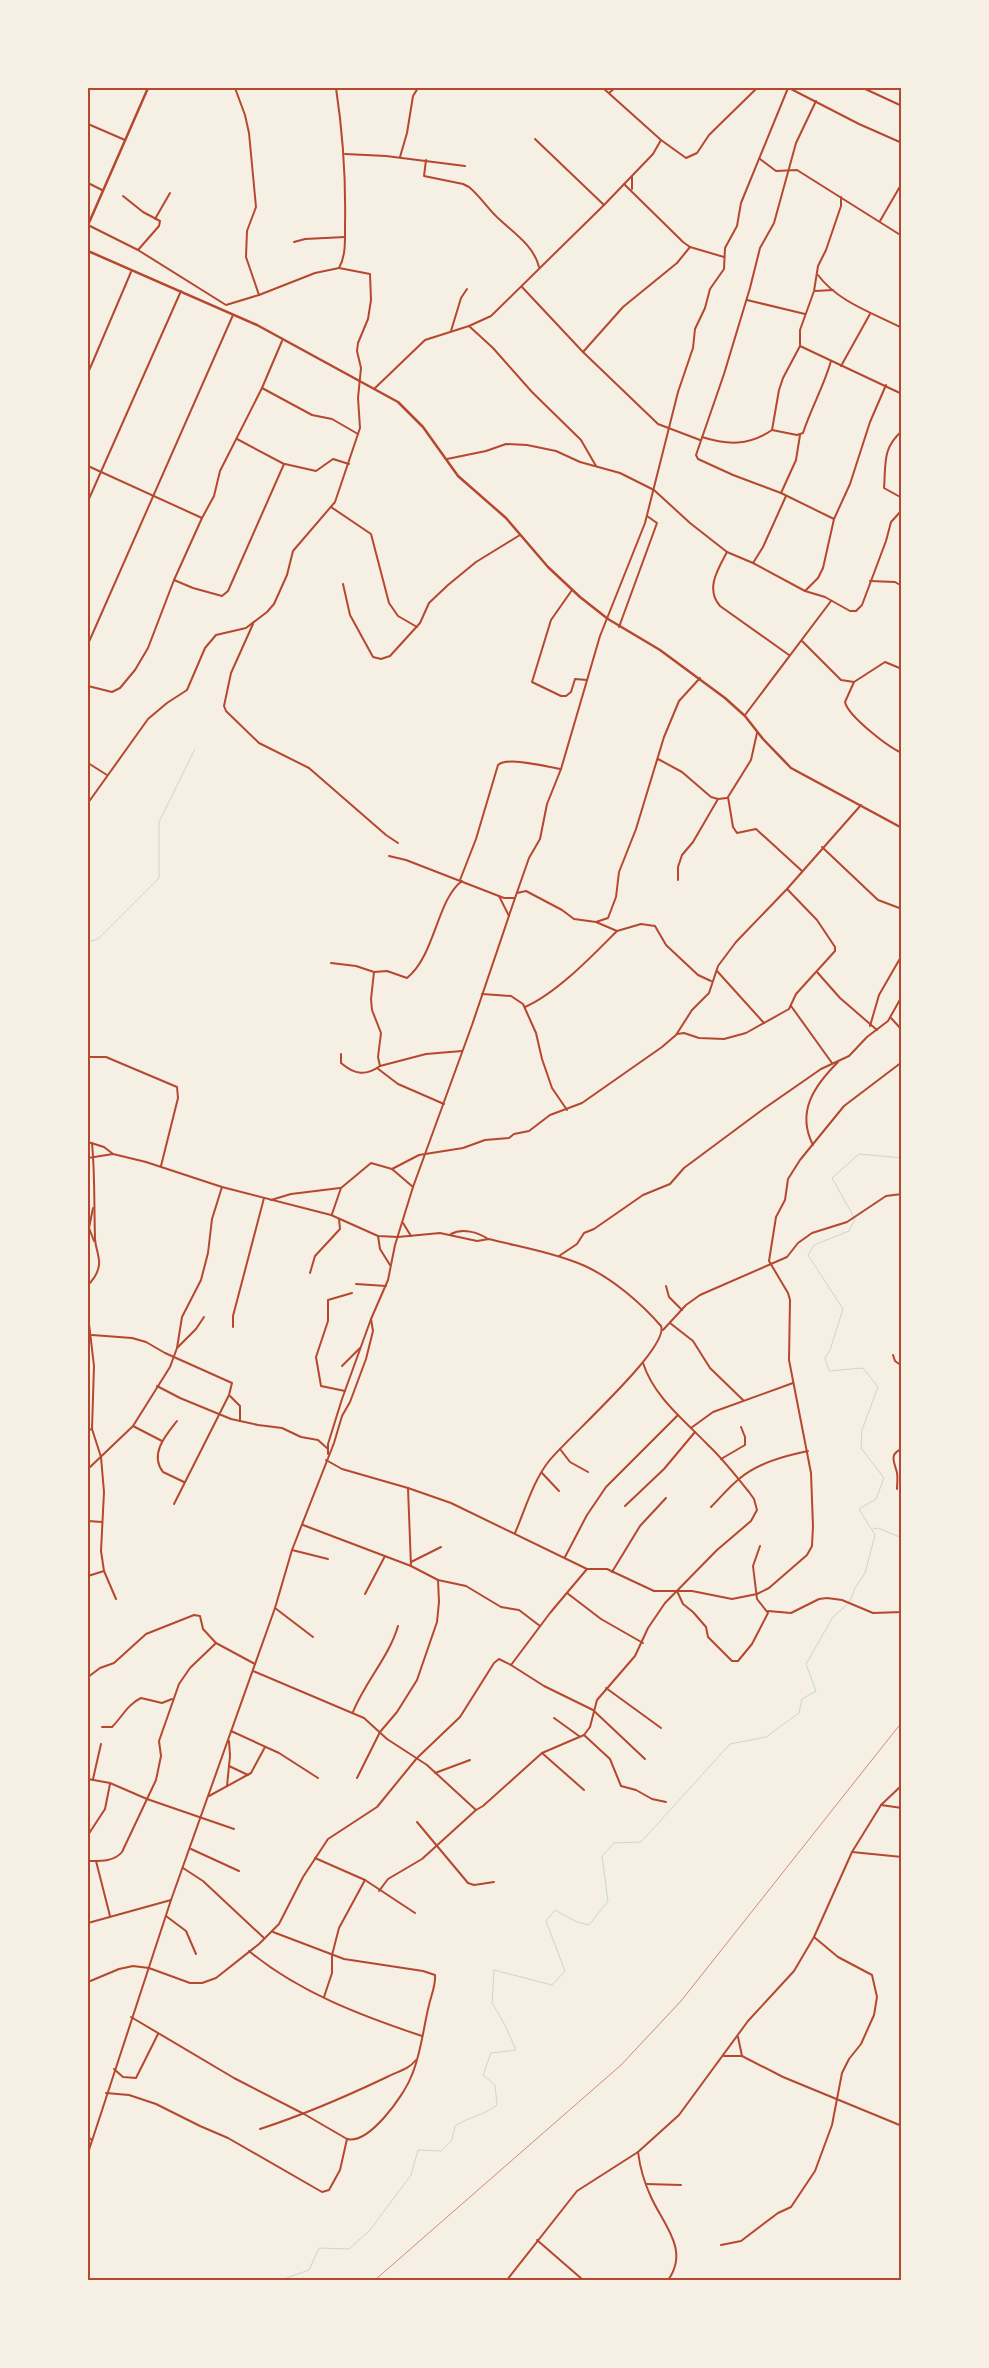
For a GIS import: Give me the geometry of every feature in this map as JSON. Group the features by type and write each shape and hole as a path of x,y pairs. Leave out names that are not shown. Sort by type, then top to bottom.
{"street":[{"path":"148,88 88,225 138,250 226,305 259,295 309,274 339,268 370,274 371,300 368,319 358,343 357,351 361,368 358,398 359,434 339,494 331,507 293,551 287,575 274,604 253,624 231,673 224,706 226,711 260,743 310,768 386,835 398,843"},
{"path":"234,88 245,114 249,133 256,207 247,231 246,257 259,295"},
{"path":"336,88 345,154 345,237 342,263 339,268"},
{"path":"400,157 407,133 413,96 418,88"},
{"path":"603,88 661,140 683,156 690,158 756,88"},
{"path":"609,93 615,88"},
{"path":"328,1454 345,1391 371,1319 386,1286 398,1237 414,1188 516,894 529,858 540,839 547,804 561,769 600,636 635,553 654,490 678,392 693,348 695,329 705,308 710,289 724,269 725,248 739,219 741,203 789,88 902,143"},
{"path":"863,88 902,106"},
{"path":"816,101 796,143 774,223 760,248 747,300 711,416 696,453 698,458 733,475 781,493 834,519"},
{"path":"88,124 125,140"},
{"path":"535,139 604,205"},
{"path":"374,389 418,344 431,337 469,326 491,316 604,205 653,154 661,140"},
{"path":"345,154 400,157 465,166"},
{"path":"760,159 776,171 797,170 902,236"},
{"path":"426,160 424,176 457,182 469,187 499,220 514,231 536,258 539,269"},
{"path":"632,191 633,174"},
{"path":"880,221 902,182"},
{"path":"88,183 102,190"},
{"path":"624,184 674,234 690,247 724,257"},
{"path":"155,219 170,193"},
{"path":"123,196 160,221 159,226 138,250"},
{"path":"772,430 782,378 800,346 800,330 814,291 818,266 842,206 841,198"},
{"path":"842,206 848,201"},
{"path":"294,242 305,239 345,237"},
{"path":"583,352 623,307 677,263 690,247"},
{"path":"88,251 131,272 181,291 257,325 282,341 398,402 423,427 458,476 506,518 548,567 572,590 608,620 660,650 700,678 745,716 758,733 792,768 902,828"},
{"path":"88,373 131,272"},
{"path":"818,275 833,290 870,314 902,328"},
{"path":"522,287 583,352 658,424 669,430 700,440"},
{"path":"450,331 461,298 467,289"},
{"path":"814,291 833,290"},
{"path":"88,501 181,291"},
{"path":"747,300 805,314"},
{"path":"841,366 870,314"},
{"path":"88,644 154,496 194,399 233,315"},
{"path":"469,326 493,348 532,392 582,440 596,466"},
{"path":"88,686 112,692 125,683 148,648 174,580 214,496 220,471 262,388 282,341"},
{"path":"800,346 902,394"},
{"path":"781,493 796,460 800,435 825,382 832,360"},
{"path":"805,591 818,578 823,568 834,519 850,484 870,422 886,386"},
{"path":"262,388 312,415 332,419 359,434"},
{"path":"702,437 718,442 744,443 772,430 800,435"},
{"path":"902,430 896,435 884,456 884,488 902,498"},
{"path":"237,439 284,464 316,471 332,459 349,464"},
{"path":"445,460 479,453 506,444 551,450 580,462 633,478 654,490 690,524 728,552 805,591 850,611 856,611 862,605 886,541 891,522 902,510"},
{"path":"174,580 219,596 228,591 284,464"},
{"path":"88,466 202,518"},
{"path":"753,563 764,547 786,496"},
{"path":"331,507 371,534 389,602 398,616 417,627"},
{"path":"619,627 657,523 647,516"},
{"path":"343,584 350,615 373,657 380,659 390,656 417,627 429,603 448,585 476,562 520,535"},
{"path":"728,552 714,582 712,592 715,600 720,606 789,655"},
{"path":"870,581 895,582 902,586"},
{"path":"572,590 551,620 532,682 561,696 566,696 570,692 575,679 588,680"},
{"path":"745,716 758,702 789,655 802,641 831,601"},
{"path":"88,803 148,720 166,703 186,690 205,648 216,634 253,624"},
{"path":"802,641 839,679 854,682"},
{"path":"902,669 888,663 882,663 854,682 845,702 847,709 863,726 894,750 902,753"},
{"path":"596,922 610,916 618,888 619,872 636,829 664,737 678,701 700,678"},
{"path":"758,733 751,760 728,797 733,827 736,832 755,829 802,871"},
{"path":"658,759 682,772 709,795 718,799 728,797"},
{"path":"332,963 356,966 374,972 387,971 405,979 409,977 417,968 425,952 451,892 461,881 476,839 495,770 499,764 516,762 561,769"},
{"path":"88,763 107,775"},
{"path":"678,880 678,868 682,855 693,842 718,799"},
{"path":"392,1169 426,1154 458,1149 485,1140 508,1138 535,1127 550,1115 582,1103 628,1072 676,1035 692,1010 709,993 711,981 736,942 787,890 822,847 861,806"},
{"path":"822,847 878,900 902,909"},
{"path":"389,856 406,860 499,896 515,898"},
{"path":"676,1035 684,1033 701,1039 731,1038 764,1023 791,1006 796,994 817,972 835,947 817,920 787,890"},
{"path":"516,894 526,892 562,910 574,919 596,922 617,931"},
{"path":"499,896 509,916"},
{"path":"525,1007 541,1000 580,968 617,931 641,924 655,926 666,945 698,975 711,981"},
{"path":"870,1026 879,995 902,955"},
{"path":"717,970 764,1023"},
{"path":"374,972 371,999 372,1010 381,1033 378,1057 380,1066"},
{"path":"817,972 840,998 870,1026 877,1030"},
{"path":"482,994 511,996 525,1007 536,1033 542,1059 552,1088 567,1110"},
{"path":"559,1257 577,1244 586,1231 594,1229 643,1195 670,1184 684,1168 762,1110 832,1063 848,1056 891,1018 902,996"},
{"path":"897,1003 902,1003"},
{"path":"791,1006 832,1063"},
{"path":"891,1018 902,1030"},
{"path":"341,1054 341,1063 354,1072 364,1074 380,1066 426,1054 462,1051"},
{"path":"88,1057 106,1057 172,1083 176,1087 178,1098 161,1166"},
{"path":"813,1145 806,1127 810,1095 839,1061"},
{"path":"326,1460 342,1469 408,1488 451,1503 587,1569 602,1568 648,1589 692,1591 727,1599 756,1594 779,1580 803,1560 810,1550 814,1526 808,1451 789,1360 790,1300 770,1264 776,1217 786,1200 788,1179 824,1129 844,1106 902,1062"},
{"path":"377,1068 398,1084 444,1104"},
{"path":"88,1142 104,1148 112,1154"},
{"path":"88,1286 99,1264 95,1243 94,1206 96,1177 92,1143"},
{"path":"88,1158 112,1154 161,1166 222,1187 331,1215 378,1236 398,1237 451,1234 464,1230 480,1234 489,1239 559,1257 586,1267 612,1284 652,1316 663,1331"},
{"path":"331,1215 341,1188 371,1163 392,1169 414,1188"},
{"path":"88,1469 133,1426 175,1357 182,1317 201,1280 208,1253 212,1219 222,1187"},
{"path":"271,1200 291,1194 341,1188"},
{"path":"515,1533 542,1473 550,1460 643,1363 663,1331 682,1310 700,1295 789,1255 798,1243 812,1233 847,1222 886,1196 902,1194"},
{"path":"232,1327 233,1316 264,1198"},
{"path":"94,1206 90,1216 89,1228 95,1243"},
{"path":"310,1273 315,1256 340,1229 339,1218"},
{"path":"403,1223 411,1236"},
{"path":"451,1234 477,1241 489,1239"},
{"path":"378,1236 380,1248 390,1265"},
{"path":"356,1284 386,1286"},
{"path":"666,1286 669,1297 682,1310"},
{"path":"345,1391 321,1386 316,1358 328,1321 328,1300 352,1293"},
{"path":"88,1315 93,1358 92,1428 101,1457 104,1492 100,1551 104,1571 116,1599"},
{"path":"177,1348 196,1329 204,1317"},
{"path":"88,2153 131,2017 275,1608 292,1550 366,1359 373,1331 371,1319"},
{"path":"669,1323 693,1340 710,1368 743,1400"},
{"path":"91,1335 132,1338 146,1342 230,1381 232,1386 229,1395 174,1504"},
{"path":"342,1366 361,1347"},
{"path":"893,1355 895,1361 902,1366"},
{"path":"88,1359 93,1358"},
{"path":"380,1891 392,1876 414,1864 437,1847 476,1810 484,1806 542,1753 584,1735 590,1727 593,1710 606,1688 630,1662 643,1642 648,1628 676,1591 754,1516 757,1510 754,1499 722,1459 678,1415 652,1382 643,1363"},
{"path":"691,1428 707,1415 794,1382"},
{"path":"157,1386 180,1398 240,1422 282,1428 301,1437 318,1440 328,1449"},
{"path":"229,1395 240,1406 240,1422"},
{"path":"565,1557 587,1515 606,1487 678,1415"},
{"path":"177,1421 162,1440 158,1453 161,1470 184,1482"},
{"path":"133,1426 162,1440"},
{"path":"722,1459 745,1445 745,1437 740,1427"},
{"path":"88,1430 92,1428"},
{"path":"624,1506 664,1469 695,1432"},
{"path":"560,1448 570,1462 588,1472"},
{"path":"897,1489 897,1473 892,1458 894,1454 902,1449"},
{"path":"711,1507 738,1479 768,1462 808,1451"},
{"path":"542,1473 559,1491"},
{"path":"408,1488 411,1566"},
{"path":"612,1572 640,1526 666,1498"},
{"path":"88,1521 102,1522"},
{"path":"303,1525 386,1555 438,1580 466,1586 501,1607 519,1610 540,1626"},
{"path":"760,1546 753,1566 756,1594 757,1602 768,1611 786,1614 820,1598 842,1600 873,1613 902,1612"},
{"path":"411,1562 441,1547"},
{"path":"292,1550 328,1559"},
{"path":"366,1594 386,1555"},
{"path":"511,1665 566,1593 587,1569"},
{"path":"88,1576 104,1571"},
{"path":"357,1778 380,1732 397,1712 420,1673 437,1622 438,1580"},
{"path":"676,1591 682,1604 693,1612 706,1627 708,1637 734,1662 741,1659 752,1644 768,1611"},
{"path":"566,1593 601,1619 643,1642"},
{"path":"275,1608 313,1637"},
{"path":"88,1677 101,1667 107,1668 114,1663 146,1634 194,1615 200,1616 203,1629 216,1643 255,1664"},
{"path":"353,1712 360,1694 391,1644 398,1626"},
{"path":"88,1861 109,1860 120,1855 158,1774 161,1756 159,1741 173,1698 186,1673 216,1643"},
{"path":"88,1982 130,1966 149,1968 185,1982 202,1983 216,1978 273,1932 315,1858 332,1835 377,1807 417,1758 460,1717 497,1660 504,1661 544,1686 593,1710 645,1759"},
{"path":"253,1671 283,1686 353,1712 371,1723 380,1732 435,1772 476,1810"},
{"path":"606,1688 661,1728"},
{"path":"102,1727 112,1727 127,1708 141,1698 162,1703 173,1698"},
{"path":"554,1718 579,1736"},
{"path":"231,1732 265,1746 318,1778"},
{"path":"584,1735 610,1759 621,1786 666,1802"},
{"path":"227,1786 229,1766 228,1740"},
{"path":"93,1779 101,1744"},
{"path":"209,1796 248,1775 256,1766 265,1746"},
{"path":"542,1753 584,1790"},
{"path":"435,1772 470,1760"},
{"path":"229,1766 248,1775"},
{"path":"88,1779 110,1783 147,1799 234,1828"},
{"path":"88,1836 105,1809 110,1783"},
{"path":"507,2280 577,2190 638,2152 679,2115 753,2014 794,1971 814,1937 852,1852 881,1805 902,1785"},
{"path":"881,1805 902,1808"},
{"path":"417,1822 468,1883 474,1885 494,1882"},
{"path":"191,1848 239,1871"},
{"path":"852,1852 902,1857"},
{"path":"315,1858 364,1880 415,1914"},
{"path":"96,1861 110,1916"},
{"path":"183,1868 203,1881 265,1939"},
{"path":"324,1997 332,1973 332,1955 342,1921 364,1880"},
{"path":"88,1923 171,1900"},
{"path":"166,1916 186,1931 196,1954"},
{"path":"131,2017 234,2078 304,2114 347,2139 354,2140 363,2136 385,2116 408,2085 417,2059 435,1975 424,1971 366,1964 332,1955 273,1932"},
{"path":"722,2245 741,2241 794,2204 820,2164 838,2100 844,2068 862,2044 874,2015 877,1997 875,1983 871,1974 838,1957 814,1937"},
{"path":"249,1951 275,1972 324,1997 422,2036"},
{"path":"114,2069 123,2077 136,2078 158,2034"},
{"path":"738,2036 742,2056"},
{"path":"724,2056 742,2056 783,2077 902,2126"},
{"path":"260,2130 304,2114 407,2069 417,2059"},
{"path":"106,2093 129,2095 156,2104 228,2138 322,2192 329,2190 340,2170 347,2139"},
{"path":"88,2137 92,2140"},
{"path":"638,2152 646,2184 672,2233 674,2267 668,2280"},
{"path":"646,2184 681,2185"},
{"path":"537,2240 584,2280"}],"waterway":[{"path":"88,942 98,939 159,878 159,822 195,749"},
{"path":"281,2280 309,2270 319,2248 349,2249 370,2230 411,2175 418,2150 441,2151 452,2140 455,2126 497,2105 495,2085 483,2075 491,2053 516,2050 505,2025 492,2003 494,1970 552,1985 565,1971 546,1921 555,1910 577,1922 589,1925 608,1901 602,1856 614,1843 641,1842 730,1744 766,1737 799,1713 802,1699 816,1691 806,1664 833,1617 849,1603 855,1588 865,1573 875,1535 859,1509 876,1499 884,1478 861,1448 862,1430 878,1387 863,1368 829,1371 825,1358 830,1350 843,1309 808,1255 814,1245 849,1231 855,1219 832,1178 859,1154 902,1158"},
{"path":"873,1529 878,1528 902,1538"}],"railway":[{"path":"375,2280 621,2065 681,2001 902,1722"}]}
